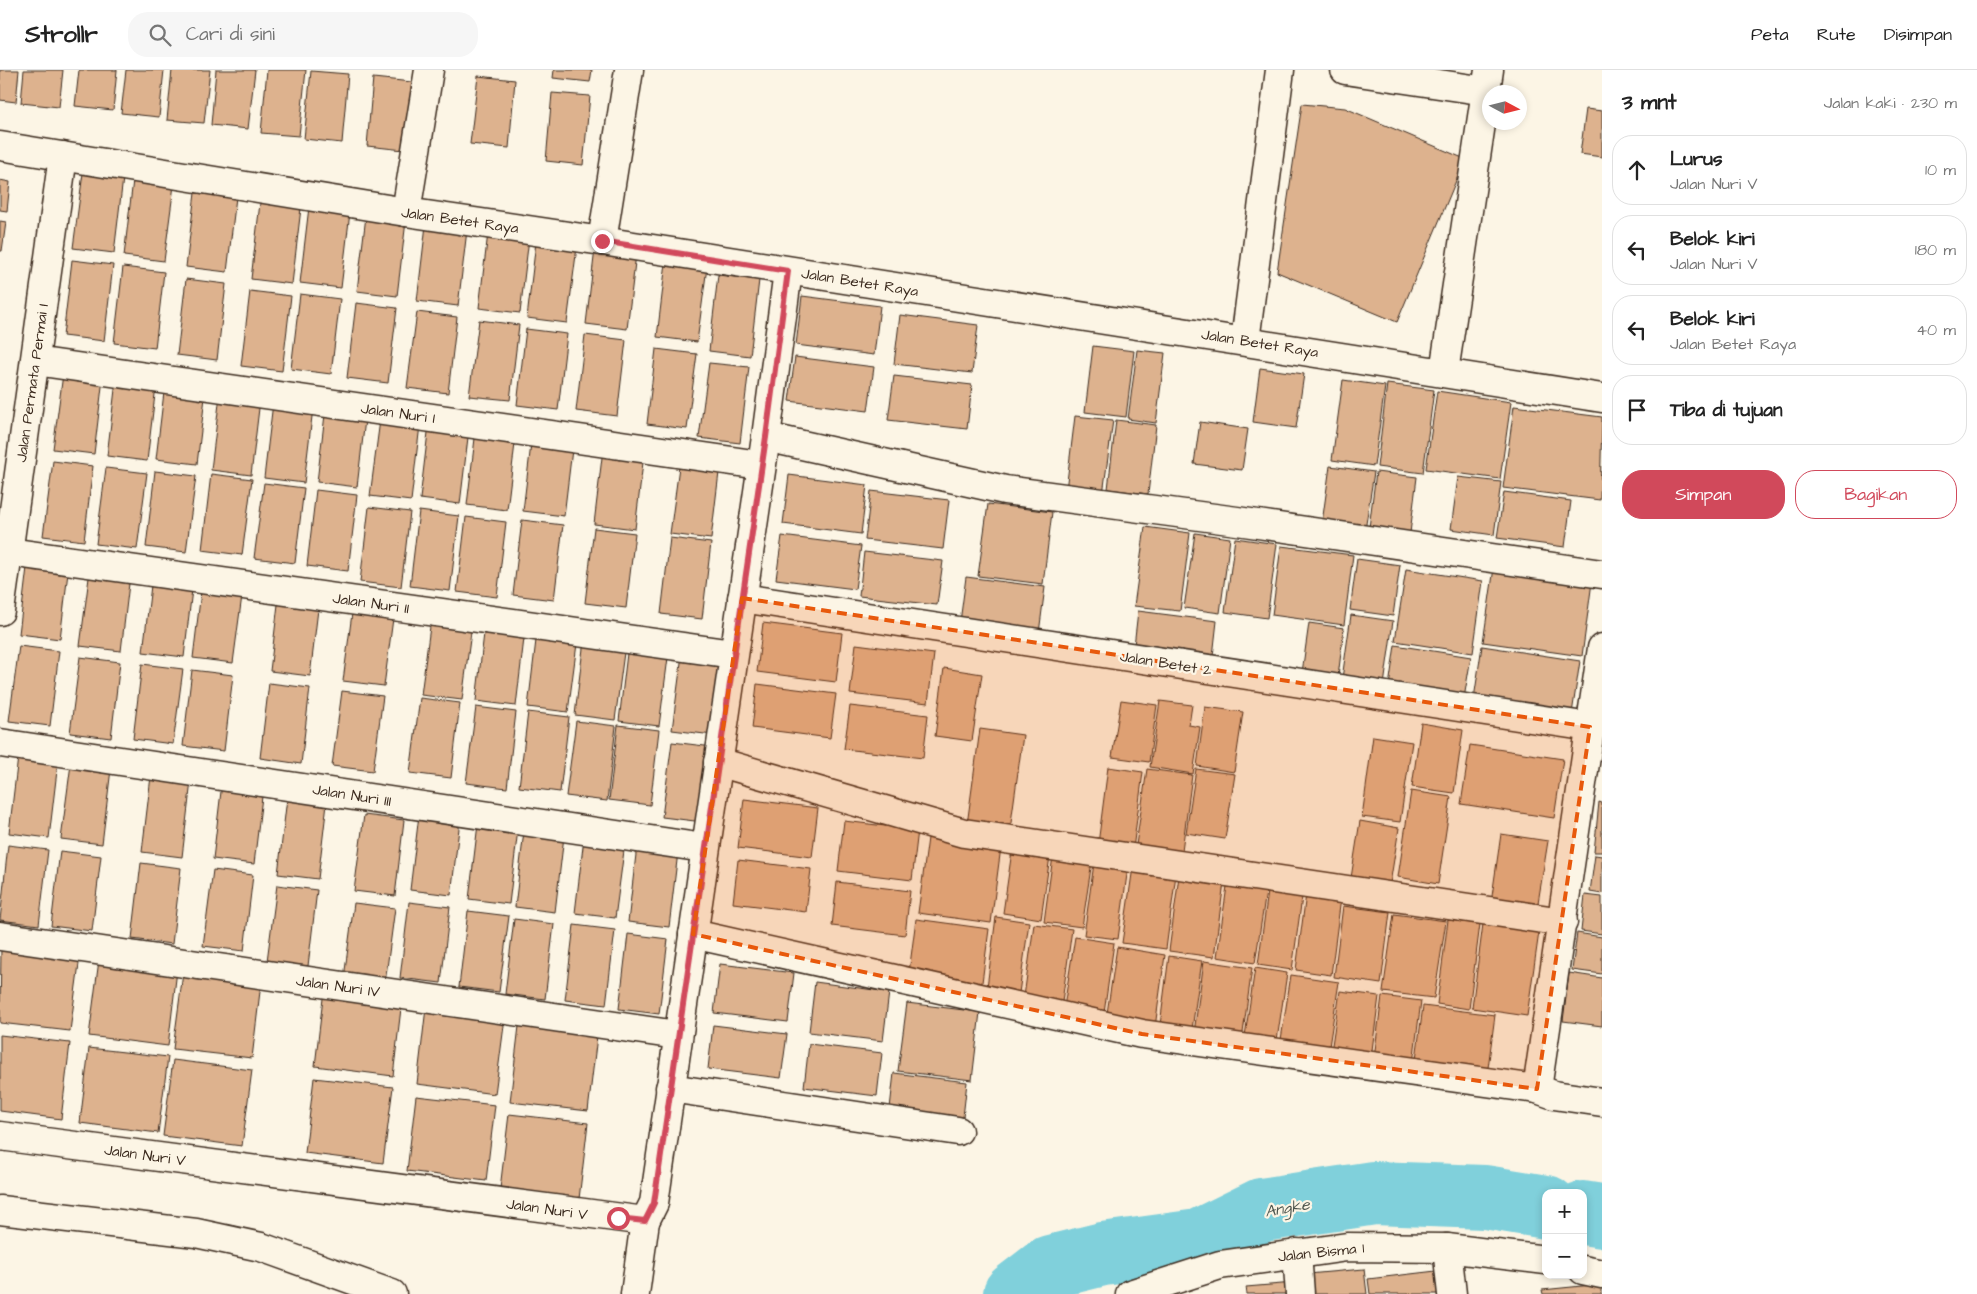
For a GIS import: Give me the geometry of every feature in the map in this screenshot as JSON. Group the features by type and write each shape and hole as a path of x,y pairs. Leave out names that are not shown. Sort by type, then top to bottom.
{"street":[{"path":"406,212 429,70"},
{"path":"602,241 629,70"},
{"path":"1245,341 1280,70"},
{"path":"1345,70 1487,80 1444,372"},
{"name":"Jalan Betet Raya","path":"0,146 406,212 1602,398"},
{"name":"Jalan Permata Permai I","path":"0,611 63,156"},
{"path":"635,1294 645,1221 654,1203 760,464 766,437 788,271"},
{"name":"Jalan Nuri I","path":"35,361 760,464"},
{"path":"766,437 1005,490 1227,519 1602,574"},
{"name":"Jalan Nuri II","path":"9,552 734,654"},
{"name":"Jalan Betet 2","path":"742,598 1590,728"},
{"path":"1537,1090 1602,648"},
{"name":"Jalan Nuri III","path":"0,743 704,848"},
{"path":"718,762 964,832 1563,922"},
{"path":"693,934 1142,1034 1537,1090 1554,1095 1602,1102"},
{"name":"Jalan Nuri IV","path":"0,936 677,1035"},
{"path":"670,1088 958,1131"},
{"name":"Jalan Nuri V","path":"0,1136 645,1221"},
{"path":"0,1210 196,1233 262,1247 392,1294"},
{"name":"Jalan Bisma 1","path":"1130,1294 1220,1265 1347,1247 1447,1248 1542,1260"},
{"path":"1447,1248 1452,1294"},
{"path":"1297,1253 1300,1294"},
{"path":"1587,1271 1602,1274"}],"highlighted area":[{"path":"742,598 1590,727 1537,1089 1142,1034 693,934"}],"building":[{"path":"0,70 19,70 16,102 0,100"},
{"path":"24,70 63,70 59,107 21,103"},
{"path":"79,70 117,70 113,110 75,106"},
{"path":"126,70 164,70 159,117 121,113"},
{"path":"172,70 210,70 204,123 167,120"},
{"path":"216,70 255,70 248,129 211,125"},
{"path":"267,70 306,70 299,136 261,133"},
{"path":"554,70 592,70 590,82 553,78"},
{"path":"311,71 348,74 342,143 304,139"},
{"path":"478,76 515,80 509,148 470,144"},
{"path":"373,78 412,82 404,150 367,146"},
{"path":"552,93 590,96 583,165 546,161"},
{"path":"1302,104 1345,108 1465,159 1397,322 1277,272"},
{"path":"1586,109 1602,111 1602,157 1580,154"},
{"path":"83,173 123,178 114,253 73,248"},
{"path":"0,180 10,182 7,211 0,210"},
{"path":"133,180 174,185 164,261 124,256"},
{"path":"195,193 236,197 227,272 186,267"},
{"path":"260,203 301,208 292,284 251,279"},
{"path":"309,207 350,212 341,288 300,283"},
{"path":"366,216 406,221 397,296 357,291"},
{"path":"0,221 6,222 2,251 0,251"},
{"path":"426,225 467,230 458,306 417,301"},
{"path":"488,233 529,238 520,313 479,308"},
{"path":"536,242 577,247 567,323 527,318"},
{"path":"595,249 636,254 627,329 586,324"},
{"path":"72,260 113,265 104,341 63,336"},
{"path":"666,262 707,267 697,342 657,337"},
{"path":"123,267 164,272 155,348 114,343"},
{"path":"718,275 759,280 750,356 709,351"},
{"path":"186,279 226,284 217,360 177,355"},
{"path":"250,291 291,296 282,371 241,366"},
{"path":"300,294 340,299 331,374 291,369"},
{"path":"802,296 880,306 874,355 796,345"},
{"path":"356,303 397,308 388,383 347,378"},
{"path":"417,312 457,317 448,393 407,388"},
{"path":"900,315 978,325 972,373 894,364"},
{"path":"479,320 519,325 510,400 469,396"},
{"path":"526,329 567,334 558,410 517,405"},
{"path":"585,335 626,340 617,416 576,411"},
{"path":"1093,346 1134,351 1126,417 1085,412"},
{"path":"656,349 697,354 687,429 647,424"},
{"path":"1137,350 1165,353 1156,423 1128,419"},
{"path":"795,357 874,367 868,411 789,401"},
{"path":"709,363 749,367 740,443 699,438"},
{"path":"1260,368 1304,374 1296,428 1253,422"},
{"path":"63,374 103,378 94,454 53,449"},
{"path":"894,376 972,385 967,429 888,420"},
{"path":"1343,380 1385,386 1374,466 1332,460"},
{"path":"116,381 156,386 147,461 107,456"},
{"path":"165,384 206,389 197,464 156,459"},
{"path":"1387,384 1434,390 1423,473 1377,467"},
{"path":"1437,391 1511,402 1500,479 1426,469"},
{"path":"220,395 260,400 251,475 211,470"},
{"path":"273,403 313,408 304,483 264,478"},
{"path":"326,406 366,411 357,487 317,482"},
{"path":"1514,406 1602,417 1600,500 1503,488"},
{"path":"1075,416 1113,420 1103,494 1066,490"},
{"path":"380,420 420,425 411,501 370,496"},
{"path":"1116,420 1156,425 1148,494 1108,489"},
{"path":"1200,422 1248,429 1242,470 1194,464"},
{"path":"429,424 469,429 460,504 420,499"},
{"path":"476,430 516,435 507,510 467,505"},
{"path":"532,436 573,441 564,516 523,511"},
{"path":"603,449 644,454 635,529 594,524"},
{"path":"680,459 720,464 711,539 670,534"},
{"path":"53,461 93,466 84,541 43,536"},
{"path":"1330,466 1374,472 1364,537 1321,530"},
{"path":"106,468 147,473 137,549 96,544"},
{"path":"155,471 196,476 186,552 146,547"},
{"path":"1376,472 1417,477 1409,541 1368,536"},
{"path":"211,474 252,479 242,555 202,550"},
{"path":"789,475 867,485 861,534 783,524"},
{"path":"1458,477 1501,482 1494,535 1451,529"},
{"path":"264,483 304,488 295,563 254,558"},
{"path":"316,490 357,495 348,571 307,566"},
{"path":"871,491 949,500 943,549 865,540"},
{"path":"1504,492 1571,501 1565,547 1497,538"},
{"path":"988,504 1052,512 1043,584 978,576"},
{"path":"369,507 410,512 401,587 360,582"},
{"path":"419,511 459,516 450,591 410,586"},
{"path":"466,517 506,522 497,597 457,592"},
{"path":"522,520 563,525 554,600 513,595"},
{"path":"1145,527 1190,533 1180,611 1134,606"},
{"path":"594,528 635,533 626,608 585,603"},
{"path":"1195,533 1230,538 1220,613 1184,608"},
{"path":"782,536 861,546 855,589 776,579"},
{"path":"670,538 711,543 702,619 661,614"},
{"path":"1235,538 1277,544 1267,618 1225,612"},
{"path":"1281,546 1353,555 1344,625 1272,615"},
{"path":"864,552 943,561 937,605 859,596"},
{"path":"28,559 69,564 60,639 19,634"},
{"path":"1357,559 1400,565 1393,616 1350,610"},
{"path":"1494,568 1592,582 1582,656 1483,642"},
{"path":"1406,569 1483,581 1473,653 1395,641"},
{"path":"90,570 130,575 121,651 80,646"},
{"path":"152,577 193,581 184,657 143,652"},
{"path":"966,577 1045,587 1039,633 960,622"},
{"path":"202,583 243,588 233,663 193,658"},
{"path":"279,596 319,601 310,676 270,671"},
{"path":"353,606 394,611 384,686 343,681"},
{"path":"1138,611 1217,621 1212,665 1133,655"},
{"path":"1351,615 1393,621 1383,692 1341,686"},
{"path":"431,619 472,624 462,700 421,695"},
{"path":"763,623 842,633 836,682 757,672"},
{"path":"1309,623 1344,628 1337,685 1301,680"},
{"path":"485,625 525,630 516,706 476,701"},
{"path":"537,632 578,636 568,712 528,707"},
{"path":"584,640 625,645 615,720 575,715"},
{"path":"856,644 934,654 928,703 850,694"},
{"path":"628,645 669,650 659,726 619,721"},
{"path":"1395,645 1471,657 1463,704 1388,693"},
{"path":"19,646 59,651 50,726 9,721"},
{"path":"1482,646 1580,661 1571,720 1473,705"},
{"path":"682,655 722,660 713,735 672,730"},
{"path":"80,657 120,662 111,738 70,733"},
{"path":"142,664 183,669 173,744 133,739"},
{"path":"944,668 982,674 972,741 935,736"},
{"path":"192,670 233,675 224,751 183,746"},
{"path":"269,683 310,688 301,764 260,758"},
{"path":"757,684 836,694 830,738 752,728"},
{"path":"342,691 383,696 373,771 332,766"},
{"path":"420,698 460,703 451,778 410,773"},
{"path":"1121,700 1157,705 1149,762 1112,757"},
{"path":"1160,701 1192,705 1189,725 1200,727 1193,774 1150,767"},
{"path":"850,706 928,715 923,758 844,749"},
{"path":"476,707 516,712 507,788 466,783"},
{"path":"1205,707 1243,712 1234,772 1197,766"},
{"path":"528,712 569,717 560,792 519,787"},
{"path":"576,721 616,726 607,801 566,796"},
{"path":"1421,723 1463,730 1454,793 1412,787"},
{"path":"618,725 659,730 650,805 609,800"},
{"path":"980,729 1023,735 1010,830 967,825"},
{"path":"1373,736 1412,742 1400,822 1362,817"},
{"path":"672,742 713,747 703,822 662,817"},
{"path":"1470,745 1563,759 1554,818 1461,804"},
{"path":"18,757 58,762 49,838 9,833"},
{"path":"71,764 111,769 102,844 61,839"},
{"path":"1108,767 1143,772 1133,849 1098,844"},
{"path":"1147,769 1192,775 1181,858 1135,852"},
{"path":"1196,769 1235,774 1225,839 1186,833"},
{"path":"151,776 191,781 182,857 142,852"},
{"path":"222,783 263,788 254,864 213,859"},
{"path":"1411,791 1451,797 1438,884 1398,877"},
{"path":"287,798 327,803 318,879 278,874"},
{"path":"744,799 818,808 812,857 738,848"},
{"path":"1599,802 1602,803 1602,852 1594,852"},
{"path":"364,815 404,820 395,896 354,891"},
{"path":"419,815 460,820 451,895 410,890"},
{"path":"844,821 918,830 912,880 838,871"},
{"path":"1360,821 1399,828 1390,884 1351,878"},
{"path":"478,824 518,829 509,904 469,899"},
{"path":"524,831 564,836 555,912 515,907"},
{"path":"1501,834 1548,841 1537,909 1491,903"},
{"path":"584,838 625,843 615,918 575,913"},
{"path":"928,838 1001,847 991,923 918,913"},
{"path":"8,845 48,850 39,925 0,920"},
{"path":"637,846 678,852 669,927 628,922"},
{"path":"60,851 101,856 92,931 51,926"},
{"path":"1012,851 1050,856 1041,919 1003,913"},
{"path":"1595,855 1602,856 1602,894 1590,892"},
{"path":"1053,856 1092,861 1082,927 1044,922"},
{"path":"1095,856 1129,860 1118,939 1084,935"},
{"path":"738,860 811,869 806,912 733,903"},
{"path":"141,863 181,868 172,944 132,939"},
{"path":"1133,867 1176,874 1166,949 1122,943"},
{"path":"213,870 253,875 244,951 203,946"},
{"path":"1179,876 1224,882 1214,957 1169,951"},
{"path":"1228,879 1267,885 1255,963 1217,957"},
{"path":"837,882 910,891 905,935 832,926"},
{"path":"1269,884 1303,890 1292,970 1258,965"},
{"path":"277,885 317,890 308,966 267,961"},
{"path":"1306,894 1341,898 1331,975 1296,970"},
{"path":"1585,895 1602,897 1602,934 1581,931"},
{"path":"409,902 450,907 441,983 400,978"},
{"path":"354,903 395,908 385,983 344,978"},
{"path":"1343,906 1390,912 1381,984 1334,977"},
{"path":"468,911 509,916 499,992 459,987"},
{"path":"1394,914 1446,921 1434,998 1383,992"},
{"path":"996,917 1029,922 1018,1000 986,995"},
{"path":"514,919 554,924 545,999 505,994"},
{"path":"916,919 989,929 981,990 908,980"},
{"path":"1448,920 1480,924 1469,1009 1437,1004"},
{"path":"1034,924 1072,929 1061,1009 1023,1004"},
{"path":"1483,924 1539,932 1527,1016 1472,1008"},
{"path":"574,925 615,930 606,1005 565,1000"},
{"path":"1577,933 1602,937 1602,974 1572,970"},
{"path":"628,934 668,939 659,1014 619,1009"},
{"path":"1075,937 1114,943 1104,1013 1064,1007"},
{"path":"1,946 80,956 70,1031 0,1023"},
{"path":"1117,947 1165,955 1155,1027 1106,1020"},
{"path":"1169,956 1202,961 1192,1029 1160,1025"},
{"path":"99,960 177,970 168,1046 89,1036"},
{"path":"1204,961 1252,968 1242,1040 1194,1033"},
{"path":"720,964 794,973 788,1022 714,1013"},
{"path":"1255,968 1287,973 1277,1040 1245,1036"},
{"path":"183,973 261,983 252,1058 173,1049"},
{"path":"1569,973 1602,978 1602,1026 1563,1021"},
{"path":"1291,975 1339,982 1328,1053 1280,1046"},
{"path":"815,982 889,992 883,1041 809,1032"},
{"path":"324,990 402,1000 393,1076 315,1066"},
{"path":"1340,991 1379,996 1371,1058 1331,1052"},
{"path":"1382,996 1421,1001 1413,1063 1374,1058"},
{"path":"907,1003 980,1012 972,1080 898,1071"},
{"path":"1423,1006 1495,1015 1488,1068 1416,1059"},
{"path":"426,1008 505,1018 495,1094 417,1084"},
{"path":"713,1025 787,1034 781,1078 708,1069"},
{"path":"519,1026 597,1036 588,1111 510,1102"},
{"path":"0,1035 70,1043 61,1119 0,1111"},
{"path":"809,1044 882,1053 877,1096 804,1087"},
{"path":"89,1048 168,1057 158,1133 80,1123"},
{"path":"173,1060 252,1070 242,1146 163,1136"},
{"path":"894,1073 967,1082 962,1126 889,1117"},
{"path":"314,1078 393,1087 383,1163 305,1153"},
{"path":"416,1096 495,1105 486,1181 407,1171"},
{"path":"509,1114 588,1123 579,1199 500,1189"},
{"path":"1364,1269 1367,1294 1310,1294 1308,1274"},
{"path":"1436,1271 1438,1294 1370,1294 1368,1279"},
{"path":"1294,1283 1295,1294 1247,1294 1246,1287"},
{"path":"1602,1284 1602,1294 1543,1294 1542,1290"}],"waterway":[{"name":"Angke","path":"1015,1294 1050,1267 1103,1254 1199,1241 1262,1210 1374,1193 1485,1197 1542,1206"},
{"name":"Angke","path":"1587,1214 1602,1216"}],"route":[{"path":"602,241 788,271 766,437 760,464 654,1203 645,1221 618,1218"}]}
